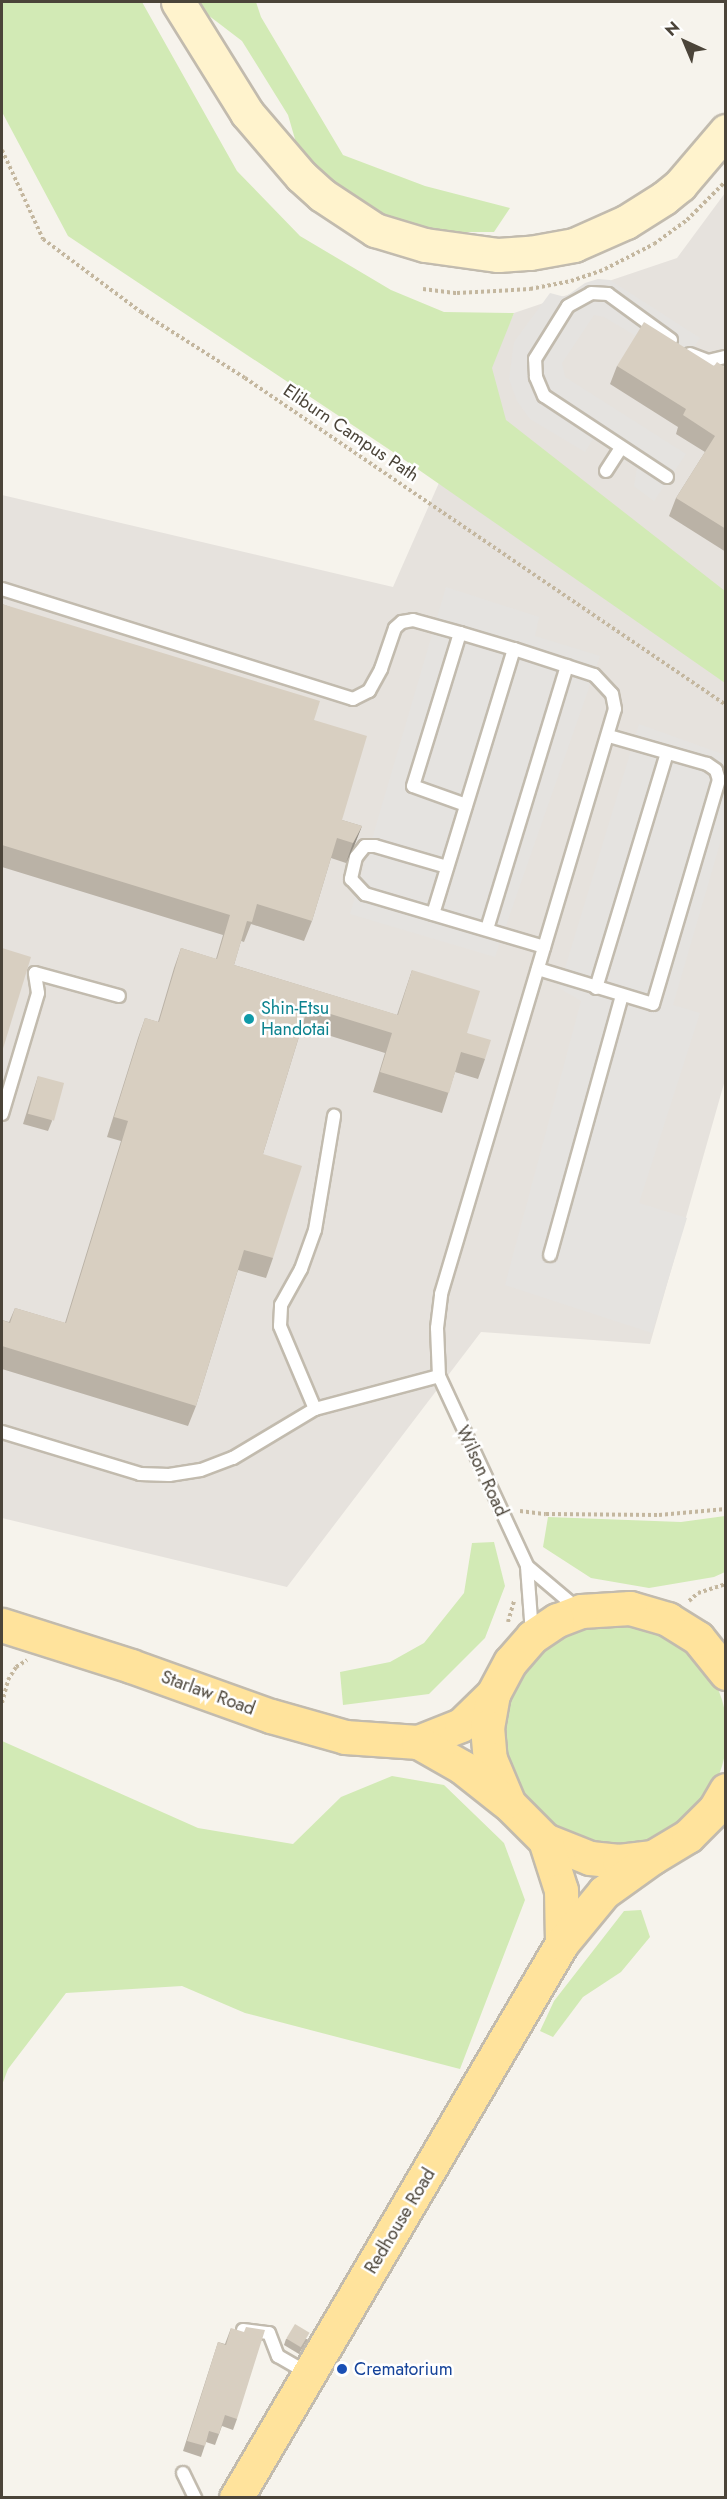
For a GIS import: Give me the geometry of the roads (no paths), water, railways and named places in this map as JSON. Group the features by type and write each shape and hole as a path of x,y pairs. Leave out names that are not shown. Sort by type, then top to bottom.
{"main road":[{"path":"509,1804 490,1759 486,1727 494,1694 510,1662 520,1630 581,1611 630,1608 668,1619 698,1638 726,1673"},
{"name":"Starlaw Road","path":"2,1625 131,1666 271,1716 345,1737 418,1742"},
{"path":"418,1742 461,1725 494,1694"},
{"path":"418,1742 462,1767 509,1804 545,1840 590,1858 619,1861 653,1857"},
{"name":"Redhouse Road","path":"236,2498 562,1943 604,1892 653,1857 688,1836 715,1809 726,1790"},
{"path":"545,1840 561,1890 562,1943"}],"street":[{"path":"178,2 247,113 301,176 322,195 375,230 425,245 498,255 530,253 574,245 626,222 664,198 680,185 726,131"}],"lane":[{"path":"667,477 544,396 536,377 535,359 568,306 591,292 608,294 695,358 708,361 726,357"},
{"path":"606,471 621,448"},
{"name":"Wilson Road","path":"2,588 353,699 369,692 381,669 395,628 402,622 413,620 594,675 612,694 615,710 609,736 441,1294 437,1328 439,1376 449,1402 527,1566 529,1593 520,1630"},
{"path":"460,633 413,786 466,805"},
{"path":"433,914 514,649"},
{"path":"487,929 567,666"},
{"path":"538,969 653,1004 719,780 716,770 707,764 609,736"},
{"path":"596,988 667,753"},
{"path":"447,867 375,846 365,846 359,851 352,865 351,879 354,885 365,894 544,947"},
{"path":"2,1114 39,993 35,973 24,961"},
{"path":"35,973 119,996"},
{"path":"550,1255 622,996"},
{"path":"315,1409 280,1326 281,1305 301,1269 315,1230 334,1116"},
{"path":"2,1432 140,1474 169,1475 201,1470 233,1458 315,1409 439,1376"},
{"name":"Wilson Road","path":"527,1566 581,1611"},
{"path":"243,2330 269,2333 278,2356 309,2374"},
{"path":"183,2473 195,2498"}],"place":[{"name":"Shin-Etsu Handotai","path":"249,1019"},
{"name":"Crematorium","path":"342,2369"}]}
